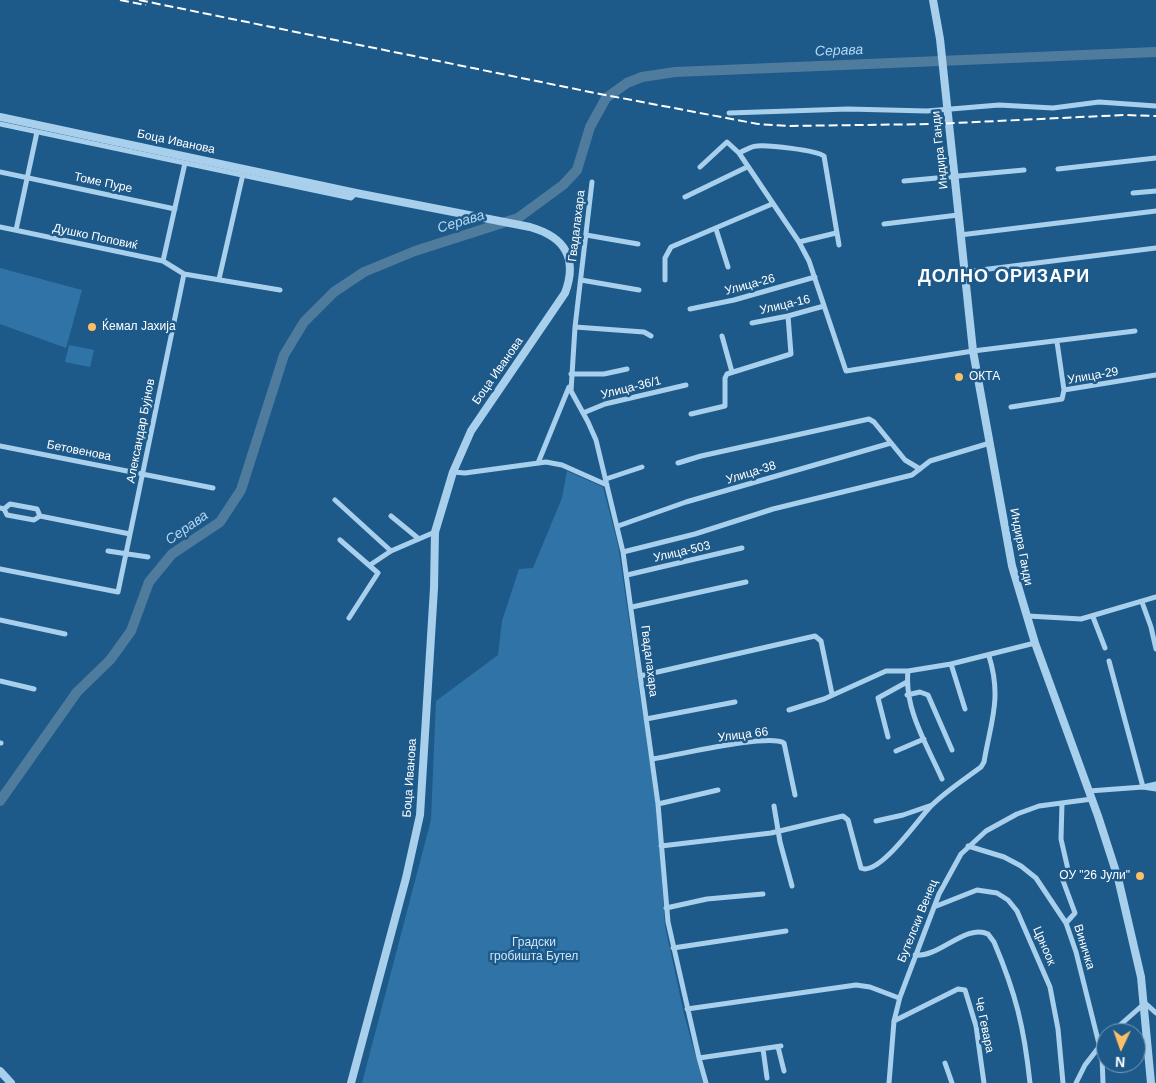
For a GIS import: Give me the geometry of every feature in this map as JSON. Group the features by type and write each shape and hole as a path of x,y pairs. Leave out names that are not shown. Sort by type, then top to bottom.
{"street":[{"name":"Индира Ганди","path":"933,0 942,54 973,351 1012,566 1035,643 1118,878 1141,978 1145,1003 1151,1083"},
{"path":"729,113 848,109 947,110 963,106 999,105 1053,108 1099,102 1156,106"},
{"name":"Боца Иванова","path":"0,117 85,139 244,172 530,227 544,231 558,240 566,252 571,266 569,283 562,299 478,418 453,472 435,532 434,588 420,815 406,878 351,1083"},
{"path":"0,124 85,139 185,163 244,172 220,279"},
{"path":"16,230 37,132"},
{"path":"700,167 727,142 739,153 799,242 815,277 846,371 973,351 1136,331"},
{"path":"739,153 756,146 796,149 820,153 824,156 839,245"},
{"path":"1058,169 1156,158"},
{"path":"163,261 185,163"},
{"path":"685,197 747,167"},
{"path":"904,181 955,178 1024,170"},
{"name":"Томе Пуре","path":"0,172 175,209"},
{"name":"Гвадалахара","path":"592,182 570,386 572,396 596,440 618,526 632,607 658,804 666,908 673,948 706,1083"},
{"path":"1133,193 1156,191"},
{"path":"665,280 664,258 671,246 716,229 772,204"},
{"path":"960,235 1156,211"},
{"path":"884,224 958,215"},
{"name":"Душко Поповиќ","path":"0,227 163,261 184,274"},
{"path":"716,229 728,267"},
{"path":"799,242 836,233"},
{"path":"586,236 638,244"},
{"path":"965,272 1156,248"},
{"name":"Гвадалахара","path":"571,266 582,273"},
{"path":"184,274 280,290"},
{"name":"Александар Бујнов","path":"0,569 118,592 184,274"},
{"name":"Улица-26","path":"690,309 734,300 815,277"},
{"path":"581,280 639,290"},
{"name":"Улица-16","path":"752,323 824,306"},
{"path":"691,414 726,406 725,376 732,372 789,355 792,350 788,316"},
{"path":"575,327 644,332 651,336"},
{"path":"722,336 732,372"},
{"path":"1057,342 1064,390"},
{"path":"571,374 604,374 627,369"},
{"name":"Улица-29","path":"1011,407 1062,399 1064,397 1064,390 1156,375"},
{"name":"Улица-36/1","path":"582,413 605,404 686,385"},
{"path":"538,463 570,386"},
{"path":"678,463 701,456 869,419 879,427 905,460 920,469"},
{"name":"Улица-38","path":"618,526 686,502 891,443"},
{"path":"623,552 695,534 773,509 912,475 930,461 990,443"},
{"name":"Бетовенова","path":"0,446 213,488"},
{"path":"453,472 475,472 538,463 562,465 607,482 642,467"},
{"path":"335,500 392,551"},
{"path":"40,516 37,509 10,504 2,508 7,515 34,520 40,516 130,534"},
{"path":"391,516 419,539"},
{"path":"370,565 392,551 435,532"},
{"path":"340,540 378,573 349,618"},
{"name":"Улица-503","path":"627,575 742,548"},
{"path":"108,551 148,557"},
{"path":"632,607 746,582"},
{"path":"1028,616 1073,619 1093,617 1156,598"},
{"path":"1142,602 1152,627 1156,649"},
{"path":"1093,617 1105,648"},
{"path":"0,620 66,634"},
{"path":"640,676 814,636 821,641 832,694"},
{"path":"789,710 815,702 880,672 908,671 951,664 1035,643"},
{"path":"661,846 778,832 836,816 846,816 861,868 866,870 890,854 932,805 981,767 984,762 997,695 995,675 989,656"},
{"path":"1109,660 1143,787 1156,788"},
{"path":"951,664 966,709"},
{"path":"908,671 907,695 942,779"},
{"path":"0,681 34,688"},
{"path":"888,737 878,698 907,682"},
{"path":"907,695 920,692 928,696 952,750"},
{"path":"646,719 736,702"},
{"path":"896,751 924,739"},
{"name":"Улица 66","path":"652,760 756,740 780,741 784,743 795,795"},
{"name":"Бутелски Венец","path":"889,1083 894,1020 899,998 914,956 948,875 968,846 986,831 1017,814 1039,806 1062,804 1090,795 1156,784"},
{"path":"658,804 718,790"},
{"path":"1062,804 1061,839 1069,874"},
{"path":"876,821 903,815 932,805"},
{"path":"774,806 778,832 792,886"},
{"name":"Виничка","path":"968,846 1004,857 1021,866 1036,878 1066,923 1076,952 1096,1033"},
{"path":"1062,878 1075,913 1066,923"},
{"name":"Црноок","path":"934,908 977,890 997,893 1008,900 1018,911 1050,987 1058,1029 1063,1083"},
{"path":"666,908 707,899 763,894"},
{"path":"673,948 786,932"},
{"path":"914,956 930,954 973,932 988,934 994,942 1018,1005 1026,1038 1030,1083"},
{"path":"687,1009 856,986 870,987 899,998"},
{"name":"Че Гевара","path":"894,1020 958,989 965,990 976,1026 984,1083"},
{"path":"1122,1023 1145,1003 1156,1013"},
{"path":"699,1058 780,1046 784,1071"},
{"path":"763,1049 767,1078"},
{"path":"1076,1083 1096,1050"},
{"path":"945,1063 952,1083"},
{"path":"0,1071 11,1083"}],"green space":[{"path":"0,268 82,290 66,348 0,324"},
{"path":"69,345 94,350 90,367 65,362"},
{"name":"Градски гробишта Бутел","path":"567,471 603,487 618,545 658,818 665,926 684,1014 703,1083 362,1083 431,820 436,701 498,655 502,621 519,569 533,568 562,498"}],"waterway":[{"name":"Серава","path":"0,801 77,692 110,660 131,631 149,582 172,554 220,522 241,490 284,355 304,322 334,292 364,272 415,251 518,218 563,185 577,170 590,127 606,98 627,83 642,77 675,72 1156,52"}],"railway":[{"path":"120,0 146,5"},
{"path":"139,0 600,94 758,124 788,126 934,124 1124,115 1156,116"}],"place":[{"name":"Ќемал Јахија","path":"92,327"},
{"name":"ОКТА","path":"959,377"},
{"name":"ОУ \"26 Јули\"","path":"1140,876"}],"district":[{"name":"ДОЛНО ОРИЗАРИ","path":"1004,277"}]}
